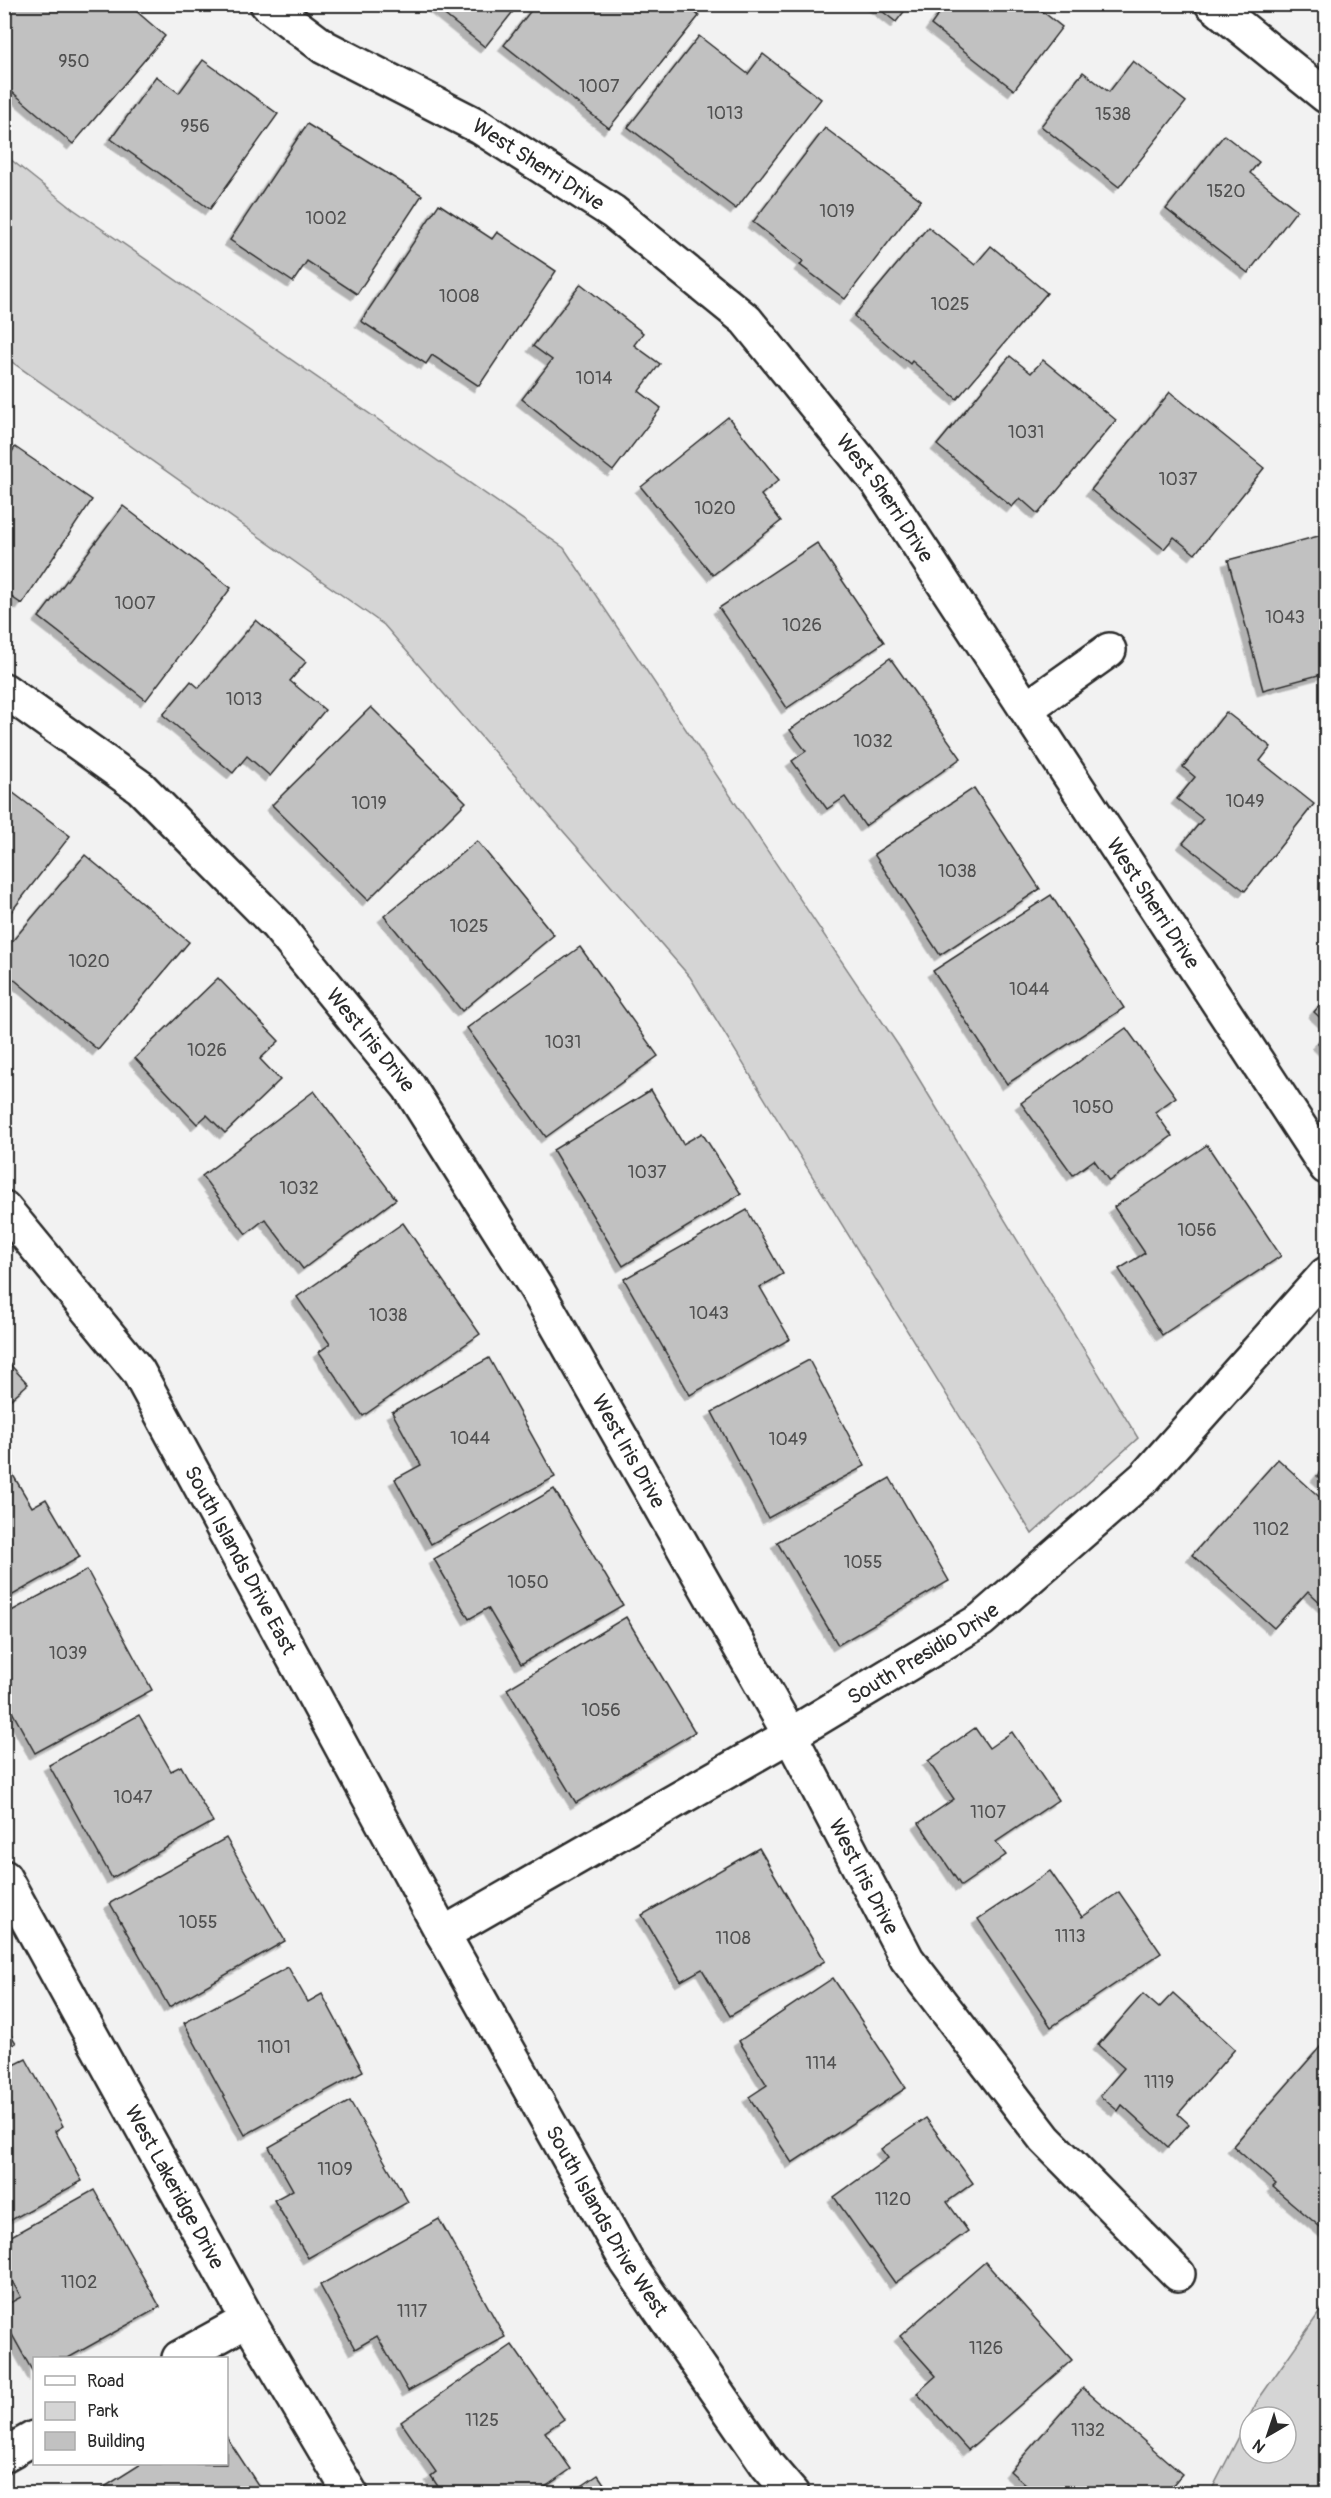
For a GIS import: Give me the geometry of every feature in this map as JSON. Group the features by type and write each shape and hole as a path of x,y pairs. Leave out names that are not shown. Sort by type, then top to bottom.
{"street":[{"name":"West Sherri Drive","path":"267,4 324,47 480,127 613,212 746,320 878,483 1326,1167"},
{"path":"1212,4 1326,96"},
{"path":"1026,709 1108,650"},
{"name":"West Iris Drive","path":"4,690 140,787 277,926 409,1087 536,1288 790,1735 907,1959 1045,2139 1178,2274"},
{"name":"South Islands Drive East","path":"4,1208 138,1371 443,1934"},
{"name":"South Presidio Drive","path":"443,1934 790,1735 981,1620 1145,1477 1326,1274"},
{"name":"West Lakeridge Drive","path":"4,1877 248,2320 351,2493"},
{"name":"South Islands Drive West","path":"443,1934 627,2262 767,2465 792,2493"},
{"path":"181,2357 248,2320"},
{"path":"4,2455 33,2439"}],"green space":[{"path":"5,155 73,209 564,548 900,1048 1138,1438 1032,1534 690,977 384,625 5,357"},
{"path":"1326,2303 1326,2493 1210,2493 1238,2439 1238,2465 1298,2465 1298,2405 1255,2405"}],"building":[{"path":"13,4 128,4 165,36 73,144 4,85 4,15"},
{"path":"431,4 519,4 485,47"},
{"path":"536,4 685,4 699,16 609,128 504,45"},
{"path":"873,4 910,4 896,22"},
{"path":"946,4 1033,4 1062,27 1014,90 931,25"},
{"path":"699,36 748,74 763,54 821,99 736,209 628,127"},
{"path":"203,60 278,114 210,209 111,139 156,76 179,93"},
{"path":"1133,61 1186,102 1119,187 1041,126 1083,72 1109,92"},
{"path":"307,124 422,195 357,294 307,261 293,282 230,240"},
{"path":"825,128 921,200 845,299 800,265 803,261 753,222"},
{"path":"1224,135 1259,162 1250,173 1297,210 1248,273 1166,209"},
{"path":"439,204 492,239 497,232 556,271 479,386 432,355 426,364 361,321"},
{"path":"928,227 975,265 991,246 1047,293 957,399 912,361 910,364 854,316"},
{"path":"581,284 643,333 634,345 660,364 639,391 661,408 613,471 522,399 552,360 533,346"},
{"path":"1010,356 1031,373 1043,360 1116,420 1038,514 1020,498 1012,507 937,445"},
{"path":"1170,392 1264,468 1195,554 1174,537 1164,549 1091,490"},
{"path":"728,417 779,480 761,495 781,521 713,575 641,487"},
{"path":"15,447 92,500 22,604 4,592 4,452 10,455"},
{"path":"123,506 231,588 146,700 39,617"},
{"path":"1326,534 1326,673 1263,690 1228,560"},
{"path":"817,543 884,642 787,708 719,608"},
{"path":"256,620 306,662 290,681 325,710 270,776 247,756 233,773 163,715 191,681 199,688"},
{"path":"890,658 961,758 865,826 845,797 827,809 792,761 806,751 790,730"},
{"path":"371,707 466,802 368,900 272,805"},
{"path":"1226,712 1271,747 1260,761 1314,804 1245,891 1183,843 1203,819 1177,799 1195,777 1183,767"},
{"path":"974,788 1040,889 940,955 874,854"},
{"path":"8,789 70,836 4,921 4,794"},
{"path":"477,841 554,935 462,1011 384,916"},
{"path":"85,855 189,942 98,1050 4,971 4,951"},
{"path":"1051,895 1124,1008 1007,1084 933,971"},
{"path":"580,947 658,1056 546,1137 467,1028"},
{"path":"218,978 279,1041 260,1059 280,1080 225,1133 207,1115 197,1124 135,1058"},
{"path":"1326,998 1326,1023 1314,1012"},
{"path":"1126,1028 1176,1097 1155,1112 1172,1136 1109,1181 1094,1160 1073,1175 1021,1103"},
{"path":"1326,1033 1326,1051 1318,1043"},
{"path":"651,1090 683,1144 702,1133 741,1194 623,1266 553,1150"},
{"path":"314,1091 396,1199 303,1269 265,1219 246,1234 202,1176"},
{"path":"1207,1145 1281,1256 1162,1335 1119,1269 1145,1253 1114,1207"},
{"path":"747,1210 783,1274 760,1287 790,1339 690,1395 624,1279"},
{"path":"403,1223 480,1334 363,1416 319,1352 330,1344 297,1297"},
{"path":"4,1358 28,1384 4,1405"},
{"path":"489,1358 555,1477 431,1544 395,1479 421,1465 392,1412"},
{"path":"809,1360 865,1466 768,1518 712,1412"},
{"path":"1278,1459 1326,1503 1326,1604 1324,1606 1308,1591 1274,1628 1192,1555"},
{"path":"4,1460 32,1507 46,1499 80,1557 4,1600"},
{"path":"1326,1465 1326,1484 1317,1476"},
{"path":"890,1478 949,1581 838,1645 777,1542"},
{"path":"554,1489 623,1605 521,1664 488,1608 469,1619 434,1559"},
{"path":"87,1570 152,1690 35,1753 4,1697 4,1615"},
{"path":"626,1617 695,1732 576,1803 507,1689"},
{"path":"139,1715 171,1771 181,1766 213,1822 112,1878 49,1765"},
{"path":"975,1728 989,1748 1012,1732 1058,1800 996,1842 1006,1855 961,1886 919,1823 954,1799 928,1761"},
{"path":"226,1838 285,1941 169,2007 110,1903"},
{"path":"759,1848 825,1961 730,2016 702,1969 681,1981 642,1915"},
{"path":"1050,1871 1082,1917 1119,1892 1161,1953 1051,2027 978,1919"},
{"path":"288,1967 308,2002 322,1994 363,2071 245,2135 184,2023"},
{"path":"833,1978 906,2088 792,2163 749,2097 767,2085 739,2041"},
{"path":"1173,1993 1235,2049 1178,2114 1189,2124 1168,2147 1122,2105 1118,2111 1100,2096 1124,2068 1098,2045 1143,1994 1159,2008"},
{"path":"4,2024 16,2043 4,2050"},
{"path":"1320,2047 1326,2052 1326,2232 1273,2187 1276,2184 1233,2146"},
{"path":"26,2059 63,2126 55,2131 82,2181 4,2224 4,2070"},
{"path":"350,2101 408,2202 308,2258 274,2200 293,2190 269,2147"},
{"path":"926,2118 973,2183 947,2202 968,2231 895,2283 834,2197 888,2158 881,2149"},
{"path":"94,2190 160,2307 70,2357 33,2357 33,2372 4,2320 4,2306 21,2297 4,2267 4,2240"},
{"path":"439,2219 505,2337 408,2391 377,2336 355,2349 320,2285"},
{"path":"985,2262 1072,2360 968,2450 917,2393 936,2376 900,2336"},
{"path":"512,2345 564,2419 545,2432 571,2469 535,2494 443,2494 431,2476 436,2472 401,2422"},
{"path":"1083,2388 1182,2474 1165,2494 1036,2494 1010,2471"},
{"path":"228,2439 264,2494 100,2494 98,2491 139,2465 228,2465"},
{"path":"598,2475 611,2494 570,2494"}]}
